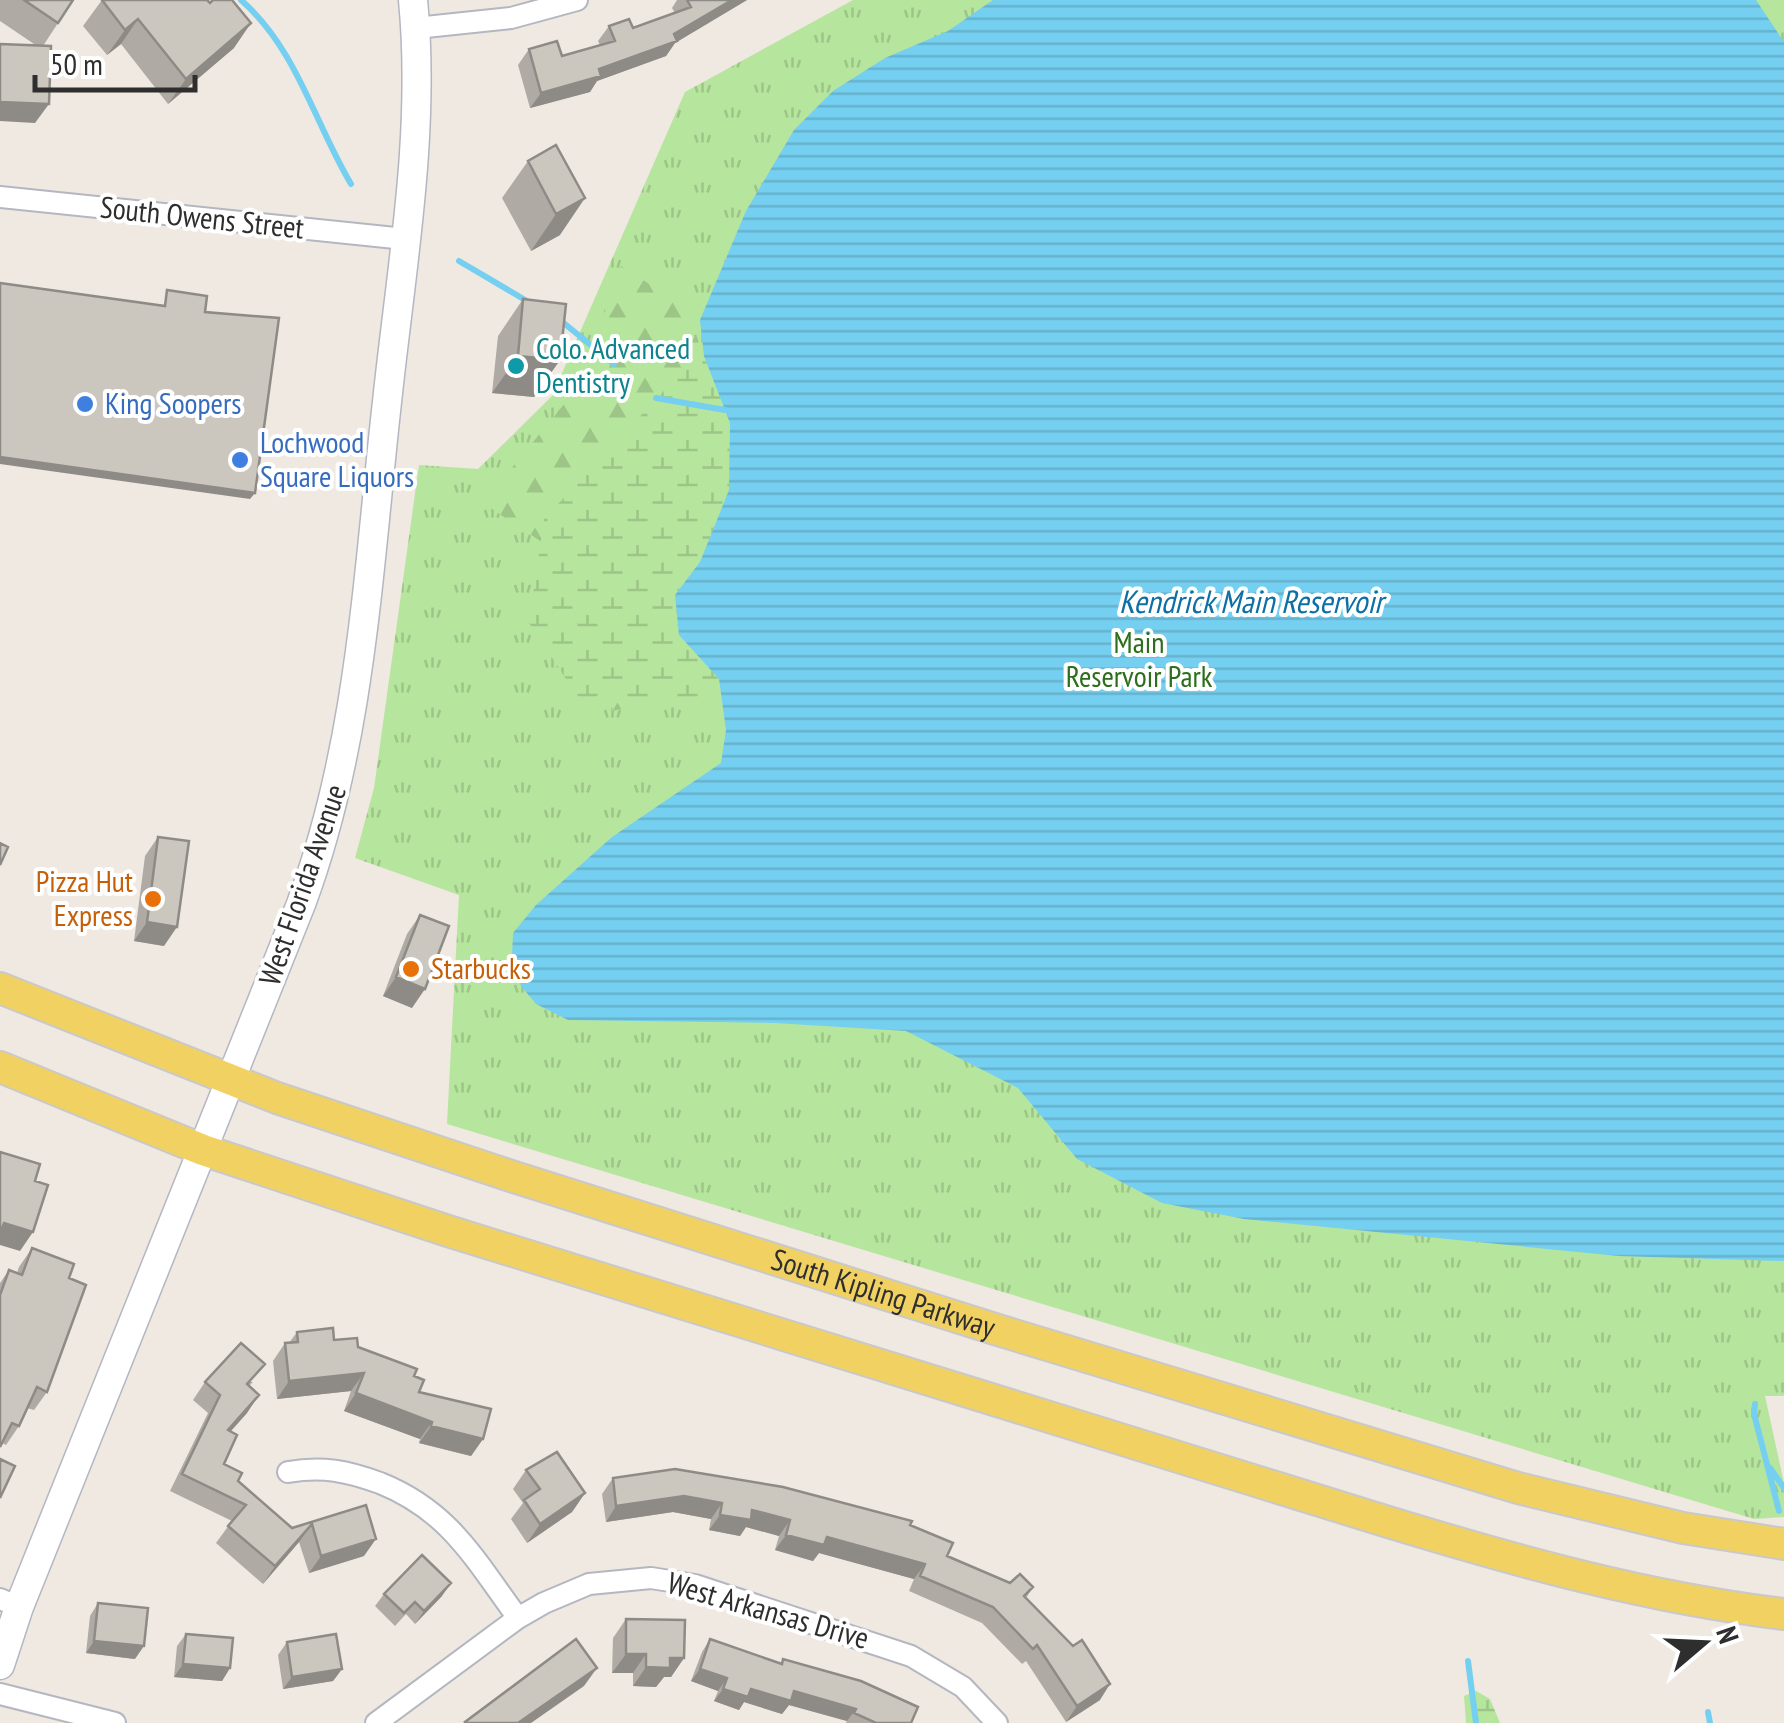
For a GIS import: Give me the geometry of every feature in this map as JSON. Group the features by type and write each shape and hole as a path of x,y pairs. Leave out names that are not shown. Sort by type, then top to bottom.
{"main road":[{"name":"South Kipling Parkway","path":"0,988 345,1122 602,1206 1420,1460 1638,1518 1784,1544"},
{"path":"0,1067 203,1150 539,1260 1516,1560 1676,1597 1784,1614"}],"street":[{"path":"414,14 510,18 577,0"},
{"name":"West Florida Avenue","path":"0,1664 9,1603 232,1080 326,833 355,692 405,240 415,134 414,14"},
{"name":"South Owens Street","path":"0,197 405,240"},
{"path":"288,1472 312,1468 342,1470 424,1505 456,1534 518,1618"},
{"name":"West Arkansas Drive","path":"376,1723 518,1618 558,1595 589,1584 651,1578 695,1585 911,1656 962,1687 996,1723"},
{"path":"0,1694 115,1723"}],"green space":[{"name":"Kendrick Main Reservoir","path":"853,0 1784,0 1784,1396 1765,1396 1784,1483 1784,1517 1754,1519 447,1124 459,895 355,858 374,788 419,465 478,469 552,396 685,92"},
{"path":"621,266 684,306 725,425 711,684 716,699 671,699 612,711 632,602 483,503 579,386"},
{"path":"704,356 730,423 729,490 700,562 675,596 679,635 719,679 722,697 578,697 529,623 544,519 675,379"},
{"path":"1476,1691 1490,1699 1500,1723 1466,1723 1464,1696"}],"water":[{"name":"Kendrick Main Reservoir","path":"993,0 1756,0 1784,42 1784,1261 1619,1256 1244,1219 1162,1203 1077,1159 1018,1088 906,1031 775,1023 568,1020 536,1004 521,986 512,957 513,933 536,905 612,837 721,763 726,730 719,679 679,635 675,595 700,562 729,490 730,423 704,356 700,320 746,211 794,130 833,91 885,58 948,31"}],"building":[{"path":"24,0 73,0 58,23"},
{"path":"102,0 232,0 251,23 186,79 138,19 125,30"},
{"path":"687,0 732,0 674,34 677,41 599,69 601,76 541,93 529,49 557,41 562,56 615,41 609,26 629,19 633,28 691,7"},
{"path":"0,44 51,46 49,104 0,102"},
{"path":"556,145 585,198 556,214 528,161"},
{"path":"0,283 165,306 167,290 207,296 205,312 279,318 255,493 0,457"},
{"path":"523,299 566,304 560,360 518,356"},
{"path":"158,837 189,841 177,927 147,922"},
{"path":"0,843 8,847 0,865"},
{"path":"420,915 449,926 425,989 396,977"},
{"path":"0,1152 40,1164 35,1181 48,1185 33,1232 4,1223 0,1234"},
{"path":"32,1248 74,1264 69,1278 86,1285 47,1392 37,1387 19,1426 12,1423 0,1447 0,1295 9,1270 22,1275"},
{"path":"333,1328 334,1340 357,1338 358,1347 417,1369 414,1376 424,1380 419,1392 491,1409 483,1439 431,1426 432,1422 356,1393 364,1373 289,1381 285,1343 298,1342 297,1332"},
{"path":"241,1343 265,1364 247,1384 259,1395 228,1430 237,1435 224,1464 242,1473 238,1481 292,1528 366,1505 376,1539 321,1556 312,1524 275,1566 228,1526 246,1505 182,1474 220,1395 205,1382"},
{"path":"557,1452 585,1493 540,1524 524,1500 540,1489 526,1470"},
{"path":"0,1459 15,1466 0,1498"},
{"path":"675,1469 783,1487 912,1521 910,1525 953,1543 947,1556 1010,1583 1020,1574 1033,1587 1024,1596 1073,1646 1082,1640 1110,1684 1077,1706 1037,1645 1033,1649 993,1607 920,1576 925,1564 827,1537 824,1545 786,1535 790,1520 752,1510 751,1520 720,1515 722,1503 684,1496 616,1506 613,1478"},
{"path":"422,1555 451,1583 424,1611 415,1602 404,1613 384,1594"},
{"path":"98,1603 148,1608 144,1646 94,1641"},
{"path":"626,1619 685,1620 684,1658 670,1658 670,1668 646,1667 646,1654 626,1654"},
{"path":"186,1634 233,1638 230,1668 183,1664"},
{"path":"336,1634 342,1669 292,1677 287,1642"},
{"path":"576,1639 597,1668 518,1723 465,1722"},
{"path":"710,1639 782,1664 783,1659 861,1681 918,1707 911,1723 876,1723 854,1713 856,1709 794,1691 791,1701 751,1689 748,1697 723,1689 727,1678 700,1669"}],"waterway":[{"path":"241,0 260,19 291,63 351,184"},
{"path":"459,261 532,304"},
{"path":"560,320 614,364"},
{"path":"656,398 725,410"},
{"path":"1755,1404 1754,1414 1779,1511"},
{"path":"1770,1468 1784,1488"},
{"path":"1468,1661 1476,1723"},
{"path":"1708,1712 1710,1723"}],"place":[{"name":"Colo. Advanced Dentistry","path":"516,366"},
{"name":"King Soopers","path":"85,404"},
{"name":"Lochwood Square Liquors","path":"240,460"},
{"name":"Pizza Hut Express","path":"153,899"},
{"name":"Starbucks","path":"411,969"}],"park label":[{"name":"Main Reservoir Park","path":"1139,660"}]}
